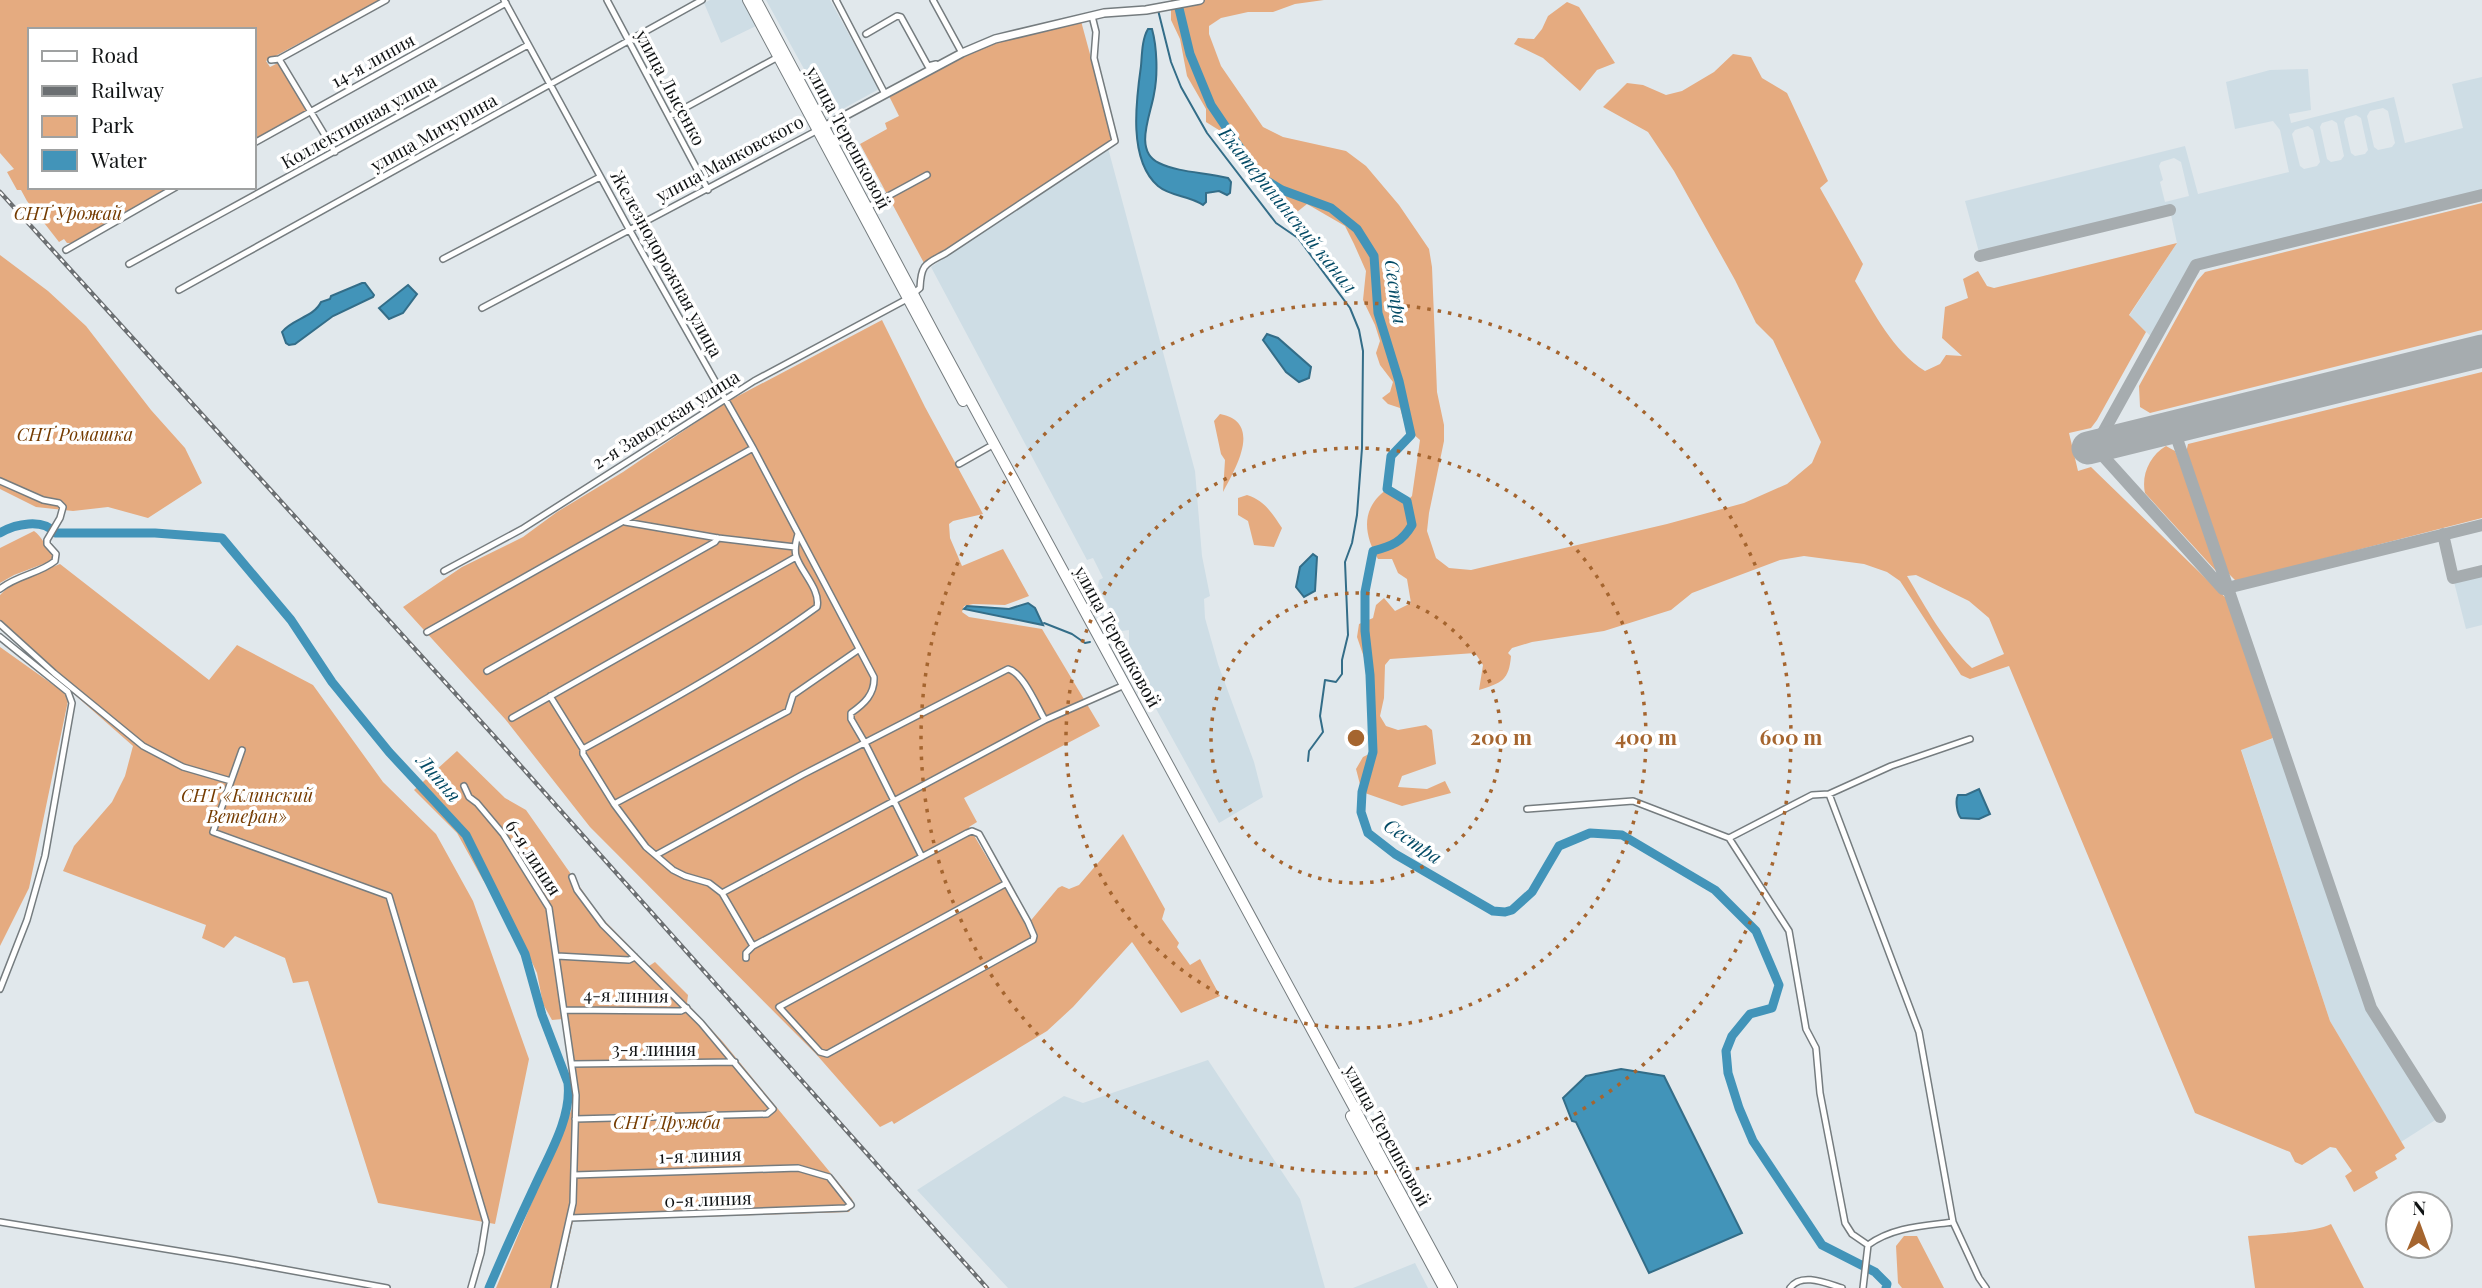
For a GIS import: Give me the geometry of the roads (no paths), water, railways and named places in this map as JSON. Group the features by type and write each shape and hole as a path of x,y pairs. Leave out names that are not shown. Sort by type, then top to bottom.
{"highway":[{"name":"улица Терешковой","path":"748,0 868,207 910,297 1452,1288"},
{"name":"улица Терешковой","path":"756,0 989,447 1444,1288"}],"street":[{"path":"271,60 279,59 386,0"},
{"name":"улица Лысенко","path":"607,0 708,190"},
{"name":"улица Мичурина","path":"179,290 702,0"},
{"path":"836,0 885,94"},
{"path":"866,34 897,16 901,17 928,66 958,55 933,0"},
{"name":"улица Маяковского","path":"482,308 958,55 1005,36 1092,16 1196,1"},
{"name":"Железнодорожная улица","path":"505,2 753,448 874,677 875,684 866,701 850,716 865,743"},
{"name":"14-я линия","path":"256,142 505,2"},
{"path":"910,297 920,288 924,264 955,247 1115,141 1094,58 1096,32 1092,16"},
{"name":"Коллективная улица","path":"129,264 528,45"},
{"path":"670,116 779,57"},
{"path":"279,59 335,152"},
{"path":"868,207 927,175"},
{"path":"443,259 600,177"},
{"path":"66,250 173,189"},
{"name":"2-я Заводская улица","path":"444,571 522,529 726,399 910,297"},
{"path":"959,464 989,447"},
{"path":"427,632 753,448"},
{"path":"0,481 43,500 59,503 63,507 47,544 55,554 55,561 47,567 16,578 0,589"},
{"path":"625,522 718,538 795,547"},
{"path":"583,749 669,702 769,642 817,607 818,598 796,556 795,547 799,533"},
{"path":"487,671 718,538"},
{"path":"512,718 796,556"},
{"path":"0,624 54,673 143,746 184,767 231,781"},
{"path":"0,637 68,692 72,703 45,856 27,920 0,989"},
{"path":"614,804 789,711 793,695 858,650"},
{"path":"656,855 1008,669 1020,677 1045,720"},
{"path":"722,892 1045,720 1120,687"},
{"path":"550,696 629,826 673,870 709,883 722,892 753,946"},
{"path":"1729,838 1812,795 1829,794 1891,766 1970,738"},
{"path":"865,743 922,857"},
{"path":"242,750 213,832 389,896 486,1222 471,1288"},
{"name":"6-я линия","path":"464,786 469,797 503,834 547,901 557,956 576,1095 570,1218 554,1288"},
{"path":"1829,794 1919,1032 1954,1222 1986,1288"},
{"path":"1527,809 1633,800 1729,838 1789,930 1806,1029 1816,1048 1820,1093 1845,1223 1852,1234 1868,1245"},
{"path":"746,958 746,953 753,946 967,833 976,832 1028,922 1033,940 827,1054 820,1052 779,1007 1005,884"},
{"path":"572,877 599,921 687,1008 772,1107 772,1112 767,1114 575,1119"},
{"path":"557,956 629,960 635,957"},
{"name":"4-я линия","path":"564,1010 681,1011 687,1008"},
{"name":"3-я линия","path":"572,1064 735,1062"},
{"name":"1-я линия","path":"574,1175 783,1167 826,1174 850,1202 851,1205 846,1209"},
{"name":"0-я линия","path":"570,1218 846,1209"},
{"path":"0,1222 387,1288"},
{"path":"1863,1288 1868,1245 1899,1229 1954,1222"},
{"path":"1790,1288 1795,1281 1802,1279 1842,1288"}],"water":[{"path":"1148,29 1152,29 1154,36 1156,70 1146,132 1147,150 1151,157 1167,166 1228,178 1231,182 1230,193 1206,193 1206,202 1203,205 1158,186 1148,175 1142,161 1138,146 1136,112 1143,47"},
{"path":"365,283 373,297 333,316 295,344 286,343 282,332 286,328 331,296"},
{"path":"408,285 417,294 403,313 389,319 379,308"},
{"path":"1267,334 1278,338 1311,367 1309,378 1299,382 1286,372 1263,340"},
{"path":"1313,554 1317,557 1315,591 1304,597 1296,587 1300,567"},
{"path":"1028,603 1035,608 1043,625 964,609 967,606 1009,609"},
{"path":"1979,789 1990,814 1979,819 1961,818 1957,807 1958,795 1966,795"},
{"path":"1621,1069 1664,1076 1742,1233 1649,1273 1563,1098 1586,1076"}],"waterway":[{"name":"Сестра","path":"1177,0 1190,54 1211,105 1259,176 1282,190 1331,208 1357,229 1374,256 1378,313 1399,381 1411,435 1391,456 1387,489 1407,501 1412,525 1396,542 1373,551 1365,592 1373,752 1362,792 1361,812 1368,833 1395,854 1493,911 1512,910 1532,892 1559,846 1590,833 1622,835 1715,890 1756,931 1779,985 1772,1008 1750,1014 1732,1036 1726,1051 1728,1073 1753,1141 1822,1245 1875,1272 1887,1284 1886,1288"},
{"name":"Екатерининский канал","path":"1158,10 1171,62 1181,87 1207,133 1276,223 1298,238 1350,308 1359,330 1363,351 1362,448 1357,515 1345,562 1348,635 1342,660 1342,674 1336,682 1325,680 1320,716 1323,732 1309,751 1308,761"},
{"name":"Липня","path":"0,533 13,527 36,524 50,528 55,533 155,533 222,538 291,620 332,682 389,752 466,835 525,954 542,1015 568,1083 566,1110 557,1138 489,1288"},
{"path":"1044,623 1072,634 1085,643 1090,642"}],"railway":[{"path":"0,192 494,736 987,1288"}],"park label":[{"name":"СНТ Урожай","path":"68,214"},
{"name":"СНТ Ромашка","path":"75,435"},
{"name":"СНТ «Клинский Ветеран»","path":"247,806"},
{"name":"СНТ Дружба","path":"667,1123"}]}
